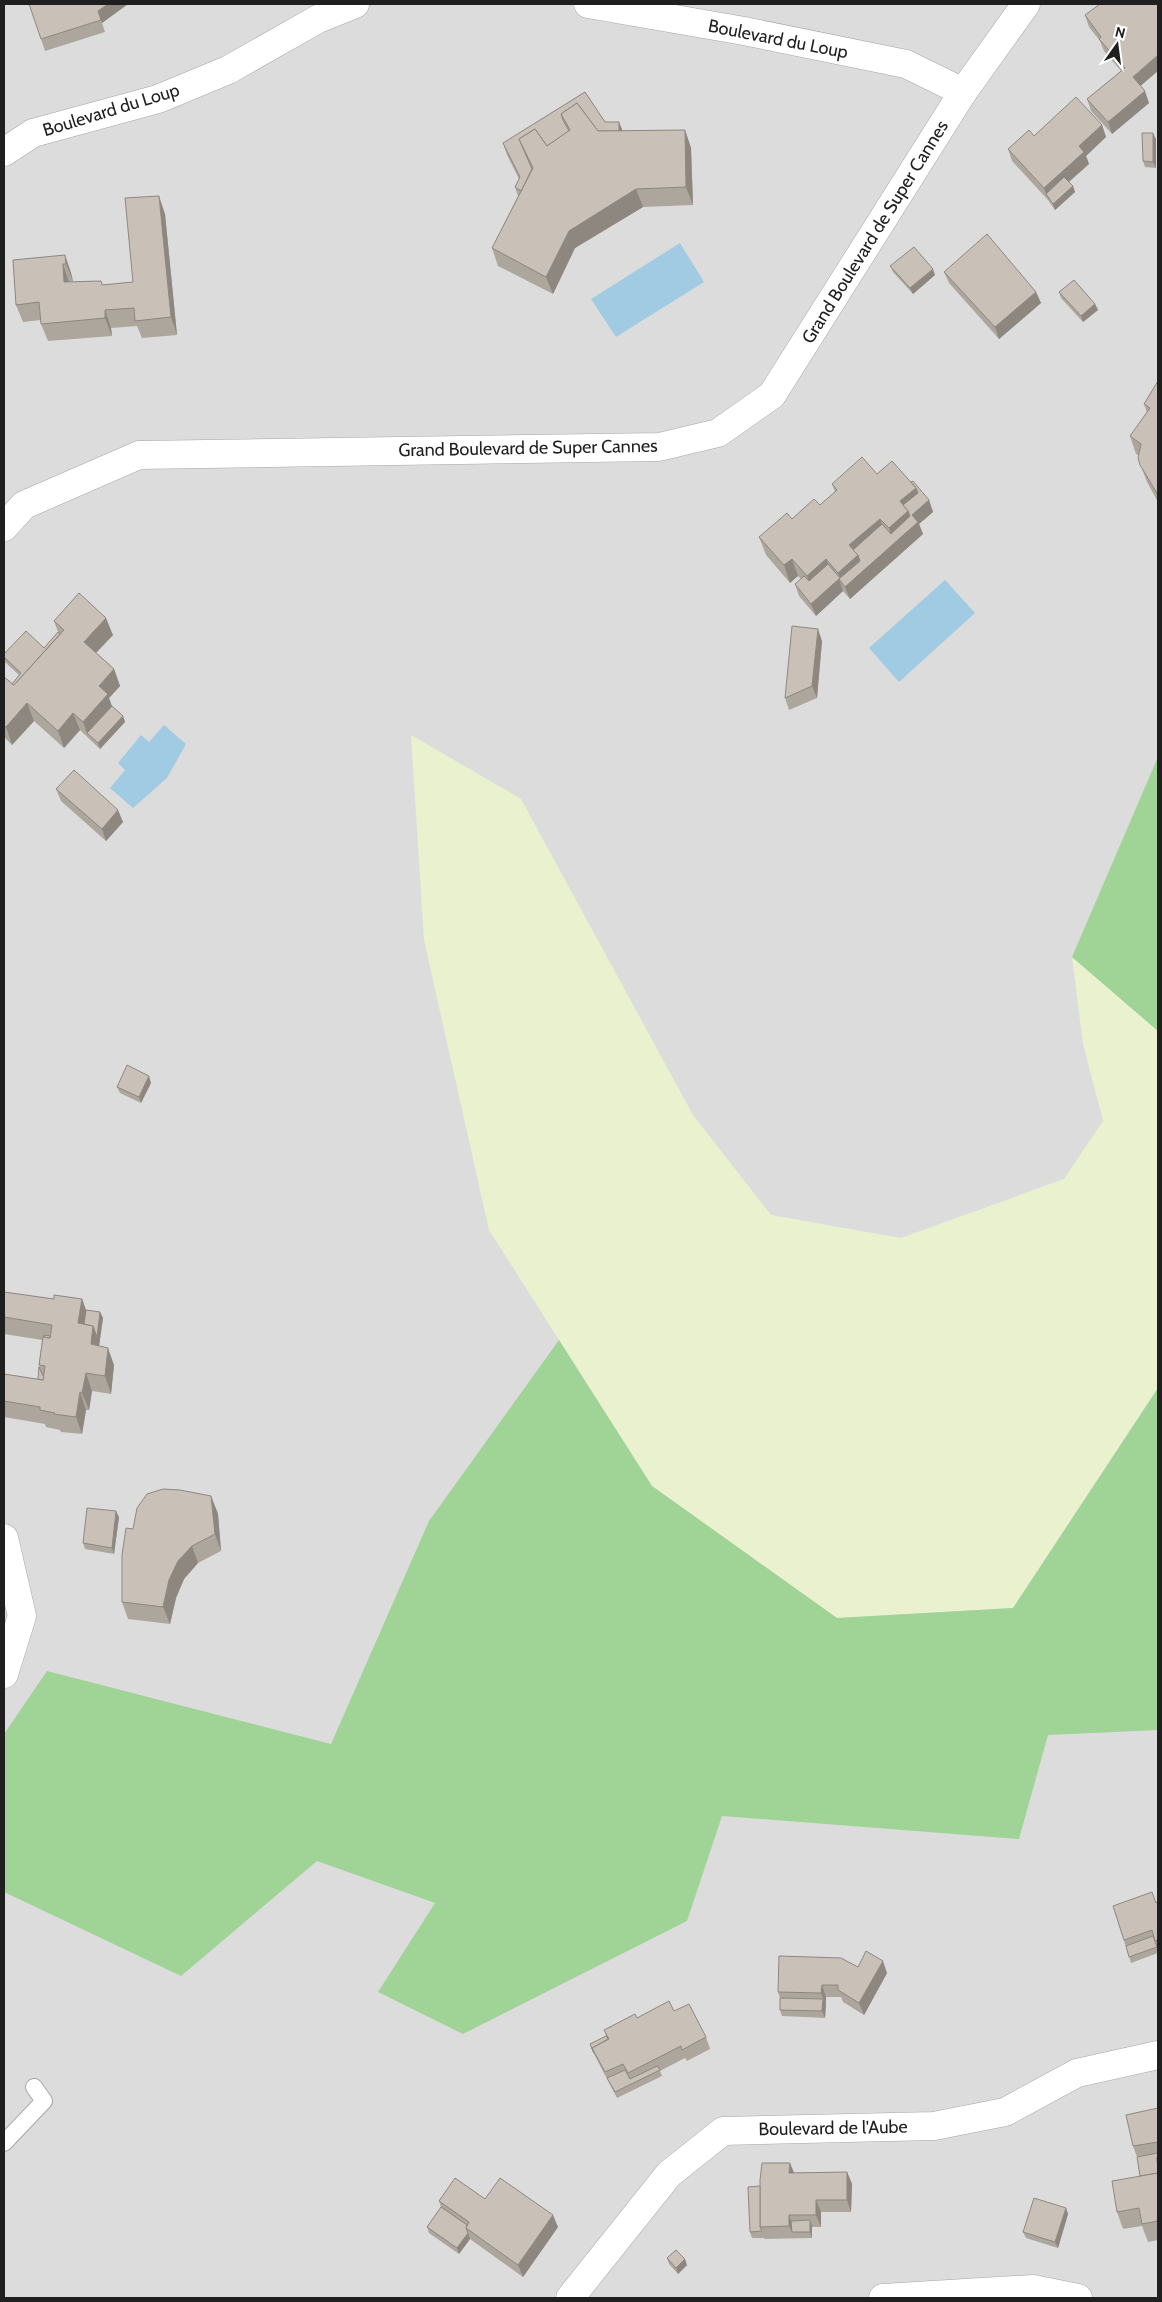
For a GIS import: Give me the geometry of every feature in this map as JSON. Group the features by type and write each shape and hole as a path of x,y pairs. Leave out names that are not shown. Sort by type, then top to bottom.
{"street":[{"name":"Boulevard du Loup","path":"4,152 34,133 158,99 228,70 318,19 355,4"},
{"name":"Boulevard du Loup","path":"588,4 744,31 906,64 963,92"},
{"name":"Grand Boulevard de Super Cannes","path":"4,527 14,500 139,454 659,447 718,433 772,395 963,92 1026,4"},
{"path":"4,1538 22,1616 4,1674"},
{"name":"Boulevard de l'Aube","path":"570,2298 668,2174 723,2131 934,2126 1005,2112 1077,2073 1158,2055"},
{"path":"883,2298 1033,2289 1078,2298"}],"lane":[{"path":"4,2143 44,2101 34,2087"}],"shaded area":[{"path":"4,4 1158,4 1158,2298 4,2298"}],"green space":[{"path":"411,735 521,799 693,1115 771,1215 901,1238 1064,1179 1103,1121 1083,1044 1072,957 1158,1031 1158,1388 1013,1608 837,1618 652,1486 489,1230 424,940"},
{"path":"1158,757 1158,1031 1072,957"},
{"path":"559,1340 652,1486 837,1618 1013,1608 1158,1388 1158,1730 1048,1735 1019,1839 722,1816 687,1921 463,2034 378,1992 435,1903 317,1861 181,1976 4,1892 4,1734 47,1671 331,1744 429,1521"}],"water":[{"path":"680,243 704,282 616,337 591,299"},
{"path":"945,580 975,613 899,682 869,648"},
{"path":"164,725 186,744 167,778 133,808 110,788 125,770 118,763 141,735 149,742"}],"building":[{"path":"29,4 108,4 98,11 101,20 41,39"},
{"path":"1100,4 1158,4 1158,55 1133,77 1145,91 1108,122 1087,99 1125,68 1099,39 1101,37 1085,15"},
{"path":"585,92 605,122 619,122 619,131 598,131 577,103 561,114 569,131 547,146 535,129 519,139 532,169 521,191 515,187 520,177 503,143"},
{"path":"1076,97 1102,125 1079,146 1084,152 1044,188 1008,149 1029,130 1034,136"},
{"path":"577,103 598,131 685,130 686,187 636,189 569,231 546,277 492,248 533,168 519,139 535,129 547,146 570,130 561,114"},
{"path":"1142,133 1153,133 1153,162 1143,161"},
{"path":"1064,177 1073,186 1053,204 1046,194"},
{"path":"159,196 171,317 135,321 134,308 105,310 105,318 41,324 39,302 16,305 13,260 65,255 66,264 63,264 64,282 101,281 102,285 133,282 125,198"},
{"path":"987,234 1036,292 995,327 944,272"},
{"path":"914,247 933,269 910,288 890,266"},
{"path":"1074,280 1095,304 1081,316 1059,292"},
{"path":"1158,381 1158,495 1140,465 1138,458 1141,444 1130,436 1150,408 1144,404"},
{"path":"862,457 877,474 892,461 916,488 900,501 908,511 889,528 880,519 849,545 858,555 838,573 826,559 807,576 792,559 784,565 759,537 787,513 792,519 814,499 820,505 837,490 832,484"},
{"path":"913,481 929,500 912,515 918,522 845,587 839,579 860,561 858,555 853,550 882,524 891,534 910,516 903,505 918,493 911,482"},
{"path":"828,564 840,578 811,604 795,584 804,576 809,581"},
{"path":"79,593 106,618 84,642 114,669 99,686 108,694 83,722 73,713 58,731 27,703 6,727 4,726 4,677 14,685 64,630 54,621"},
{"path":"792,626 818,629 812,686 785,698"},
{"path":"26,631 44,648 58,632 60,634 14,685 12,684 21,673 4,657 4,654"},
{"path":"112,706 123,716 98,743 87,733"},
{"path":"74,770 118,810 102,829 56,789"},
{"path":"127,1065 149,1076 139,1097 117,1087"},
{"path":"4,1292 54,1299 54,1295 82,1299 78,1323 93,1326 91,1344 108,1348 105,1376 86,1373 82,1393 80,1392 76,1417 54,1414 40,1410 40,1407 4,1401 4,1374 43,1380 45,1366 39,1365 43,1337 50,1338 52,1325 4,1317"},
{"path":"86,1310 100,1312 97,1337 93,1326 84,1324"},
{"path":"39,1367 44,1376 43,1380 38,1379"},
{"path":"163,1489 211,1496 215,1534 192,1546 178,1561 169,1580 163,1607 122,1602 122,1555 126,1528 133,1529 137,1508 147,1494"},
{"path":"87,1508 116,1511 112,1548 83,1543"},
{"path":"1152,1892 1156,1903 1158,1902 1158,1940 1155,1941 1152,1930 1124,1940 1113,1906"},
{"path":"1153,1936 1157,1947 1129,1957 1126,1946"},
{"path":"866,1951 883,1961 859,2003 838,1990 838,1985 822,1985 821,1993 778,1992 779,1956 841,1958 858,1967"},
{"path":"780,1998 823,1999 822,2011 780,2010"},
{"path":"669,2001 674,2011 689,2004 706,2037 682,2050 681,2046 628,2073 623,2064 605,2072 592,2048 609,2039 604,2030 635,2014 637,2018"},
{"path":"606,2036 608,2039 592,2048 594,2053 590,2044"},
{"path":"657,2066 660,2070 615,2092 607,2078 625,2070 630,2079"},
{"path":"1158,2108 1158,2142 1133,2146 1126,2115"},
{"path":"1158,2153 1158,2173 1140,2176 1137,2157"},
{"path":"762,2163 790,2163 789,2173 847,2172 847,2200 816,2200 816,2215 789,2215 789,2226 760,2227"},
{"path":"1158,2173 1158,2221 1142,2224 1139,2208 1117,2212 1112,2181"},
{"path":"455,2178 485,2199 500,2178 553,2215 518,2265 466,2228 469,2222 439,2201"},
{"path":"760,2186 760,2227 762,2231 750,2232 748,2187"},
{"path":"1034,2198 1066,2208 1055,2242 1023,2232"},
{"path":"441,2207 467,2225 468,2233 457,2248 427,2227"},
{"path":"810,2220 810,2232 792,2232 791,2221"},
{"path":"676,2250 685,2259 676,2268 667,2258"}]}
